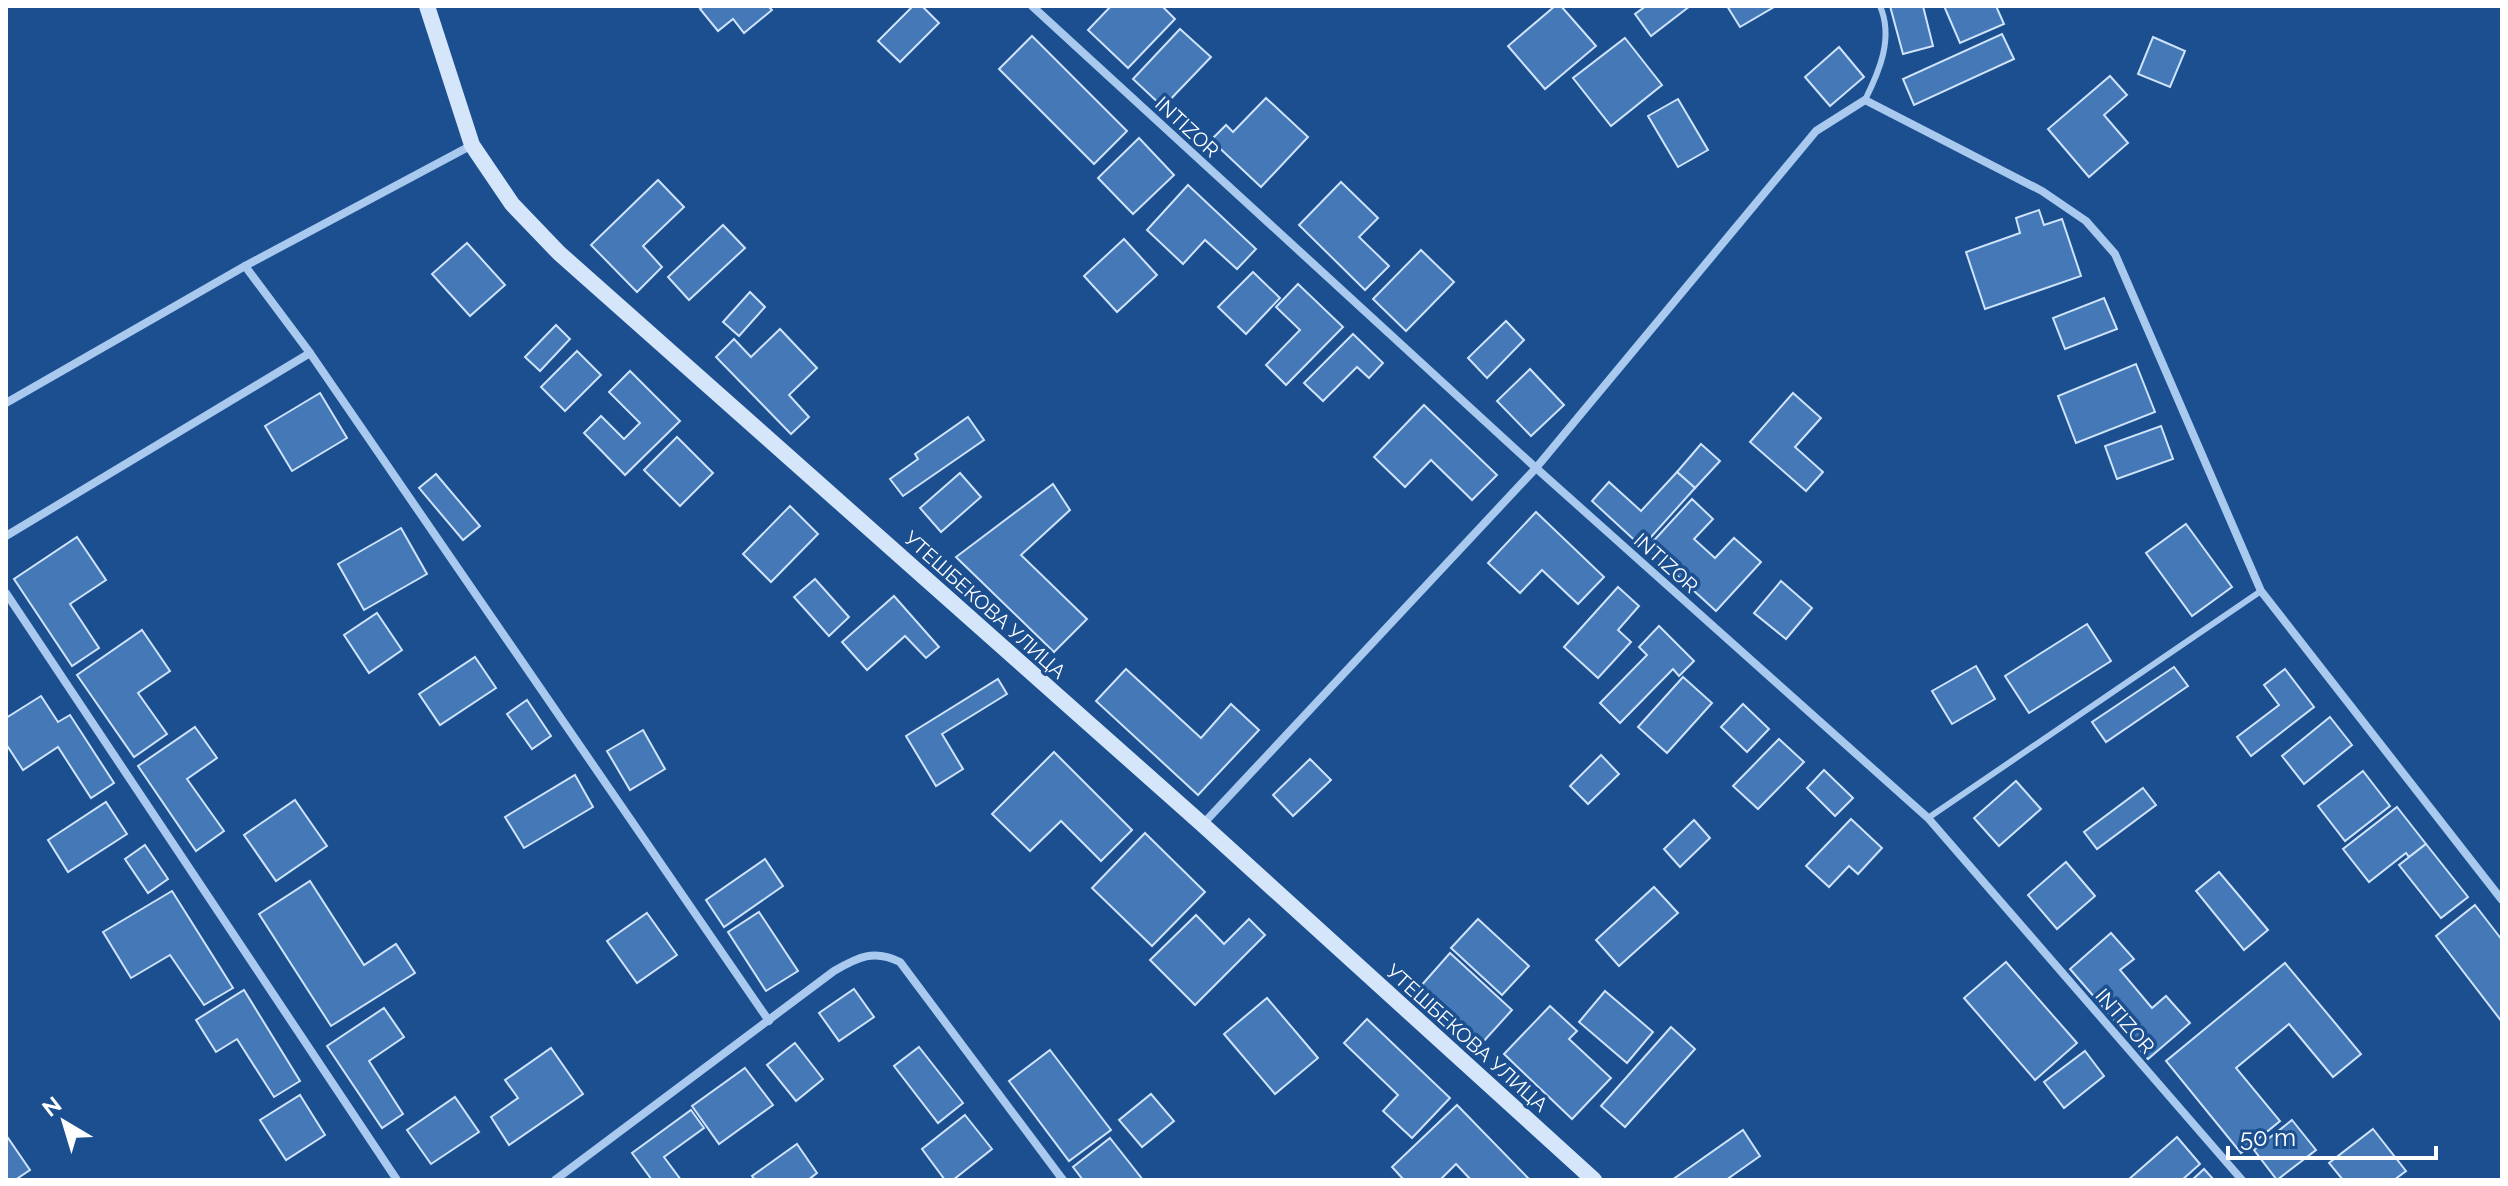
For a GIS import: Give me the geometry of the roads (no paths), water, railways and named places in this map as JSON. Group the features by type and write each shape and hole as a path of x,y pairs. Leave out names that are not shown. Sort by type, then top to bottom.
{"main road":[{"name":"УТЕШБЕКОВА УЛИЦА","path":"427,6 472,145 512,204 559,253 1202,824 1594,1180"}],"street":[{"name":"INTIZOR","path":"1032,6 1536,468 1928,818 2242,1180"},
{"path":"1202,824 1536,468 1816,131 1865,100 2042,191 2086,221 2115,254 2261,591 2502,900"},
{"path":"6,403 245,266 472,145"},
{"path":"245,266 310,353 769,1021"},
{"path":"6,536 310,353"},
{"path":"6,593 397,1180"},
{"path":"555,1180 860,956 884,954 900,962 1063,1180"}],"lane":[{"path":"1865,100 1883,63 1884,15 1880,6"},
{"path":"1928,818 2261,591"}]}
